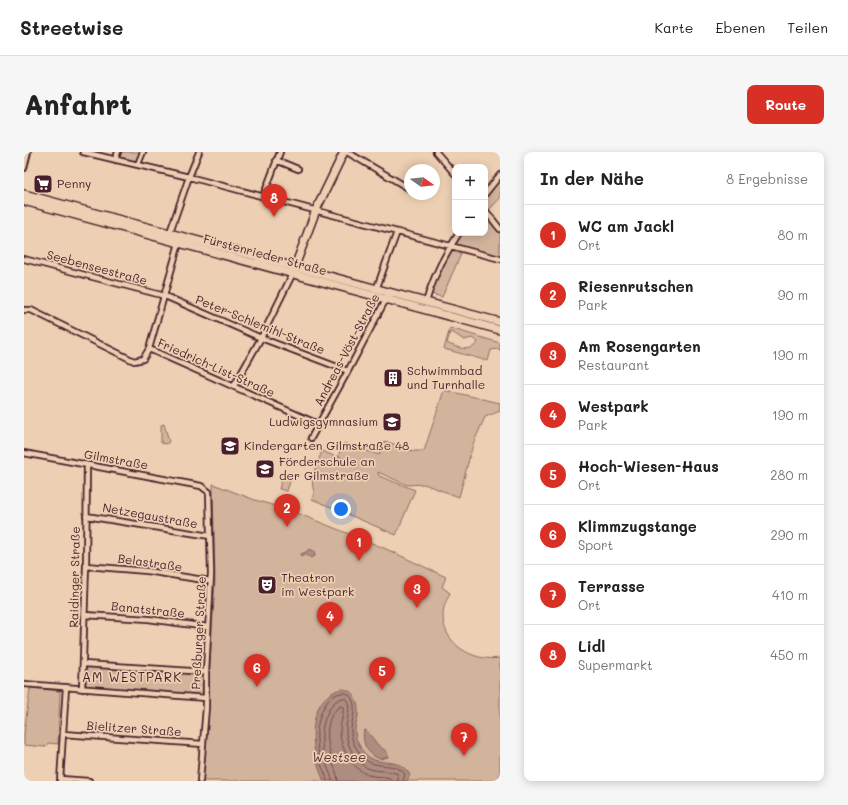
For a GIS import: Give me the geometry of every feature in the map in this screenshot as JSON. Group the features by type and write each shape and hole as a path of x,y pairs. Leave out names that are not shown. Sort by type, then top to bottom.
{"main road":[{"path":"294,270 316,210 344,152"},
{"name":"Fürstenrieder Straße","path":"24,194 170,232 294,270"},
{"name":"Fürstenrieder Straße","path":"24,200 179,242 294,270 387,295 500,330"},
{"name":"Fürstenrieder Straße","path":"387,295 426,302 500,322"}],"street":[{"path":"24,168 28,152"},
{"path":"83,152 189,177 500,259"},
{"path":"115,160 118,152"},
{"path":"138,164 143,152"},
{"path":"170,232 199,152"},
{"path":"263,197 280,152"},
{"path":"347,152 404,185"},
{"path":"436,152 452,171"},
{"path":"276,160 298,169"},
{"path":"488,190 500,175"},
{"path":"488,214 500,229"},
{"path":"376,292 396,232"},
{"path":"426,302 433,280 457,236"},
{"path":"149,349 179,242"},
{"name":"Seebenseestraße","path":"24,258 165,296"},
{"path":"234,386 261,338 294,270"},
{"name":"Andreas-Vöst-Straße","path":"311,438 348,371 387,295"},
{"name":"Peter-Schlemihl-Straße","path":"165,296 261,338 348,371"},
{"name":"Friedrich-List-Straße","path":"24,310 32,310 134,361 143,360 149,349 318,424"},
{"name":"Gilmstraße","path":"24,453 188,483 205,488"},
{"name":"Raidinger Straße","path":"82,689 84,664 87,465"},
{"name":"Preßburger Straße","path":"200,781 207,692 206,672 208,666 210,581 212,574 209,492 205,488"},
{"name":"Netzegaustraße","path":"86,516 210,536"},
{"name":"Belastraße","path":"86,566 147,571 210,581"},
{"name":"Banatstraße","path":"85,615 148,619 208,627"},
{"path":"84,664 206,672"},
{"path":"24,684 206,698"},
{"path":"66,687 60,780 89,781"},
{"name":"Bielitzer Straße","path":"63,734 203,744"}],"shaded area":[{"path":"121,152 140,152 136,162 119,157"},
{"path":"500,177 500,198 489,210 488,193"},
{"path":"488,219 500,233 500,257 457,244 457,240 460,236 488,236"},
{"path":"451,251 461,254 442,297 431,294 449,253"},
{"path":"450,328 500,343 500,350 491,350 488,361 444,349","holes":["452,332 464,340 472,338 478,342 472,348 459,348 447,343 450,333"]},
{"path":"444,390 500,403 500,411 485,417 473,444 459,497 424,484 407,485 378,472 379,476 415,490 396,535 312,499 314,492 312,482 313,477 322,451 348,462 350,461 338,456 344,443 379,455 385,441 413,451 424,451"},
{"path":"164,424 169,441 167,444 161,443 161,425"},
{"path":"283,475 291,478 287,491 279,489"},
{"path":"213,484 255,500 292,511 384,548 446,577 442,587 450,593 444,606 444,625 453,642 470,654 480,657 500,658 500,781 203,781 215,582"},
{"path":"87,666 201,674 204,676 205,691 201,696 86,687"},
{"path":"30,688 60,691 58,744 48,743 45,747 24,745"}],"water":[{"path":"309,549 314,551 315,556 311,558 307,555 301,556 301,554"},
{"name":"Westsee","path":"341,689 350,691 357,702 358,716 355,734 364,753 377,761 398,764 410,775 407,781 324,781 319,770 314,743 313,729 315,716 320,704 329,695"},
{"path":"364,730 367,731 378,745 387,752 388,757 380,759 372,755 366,748 363,735"}],"place":[{"name":"Penny","path":"43,184"},
{"name":"Lidl","path":"274,217"},
{"name":"Schwimmbad und Turnhalle","path":"393,378"},
{"name":"Ludwigsgymnasium","path":"392,422"},
{"name":"Kindergarten Gilmstraße 48","path":"230,446"},
{"name":"Förderschule an der Gilmstraße","path":"265,469"},
{"name":"Riesenrutschen","path":"287,527"},
{"name":"WC am Jackl","path":"359,561"},
{"name":"Theatron im Westpark","path":"267,585"},
{"name":"Am Rosengarten","path":"417,608"},
{"name":"Westpark","path":"330,635"},
{"name":"Klimmzugstange","path":"257,687"},
{"name":"Hoch-Wiesen-Haus","path":"382,690"},
{"name":"Terrasse","path":"464,756"}],"district":[{"name":"AM WESTPARK","path":"132,677"}]}
